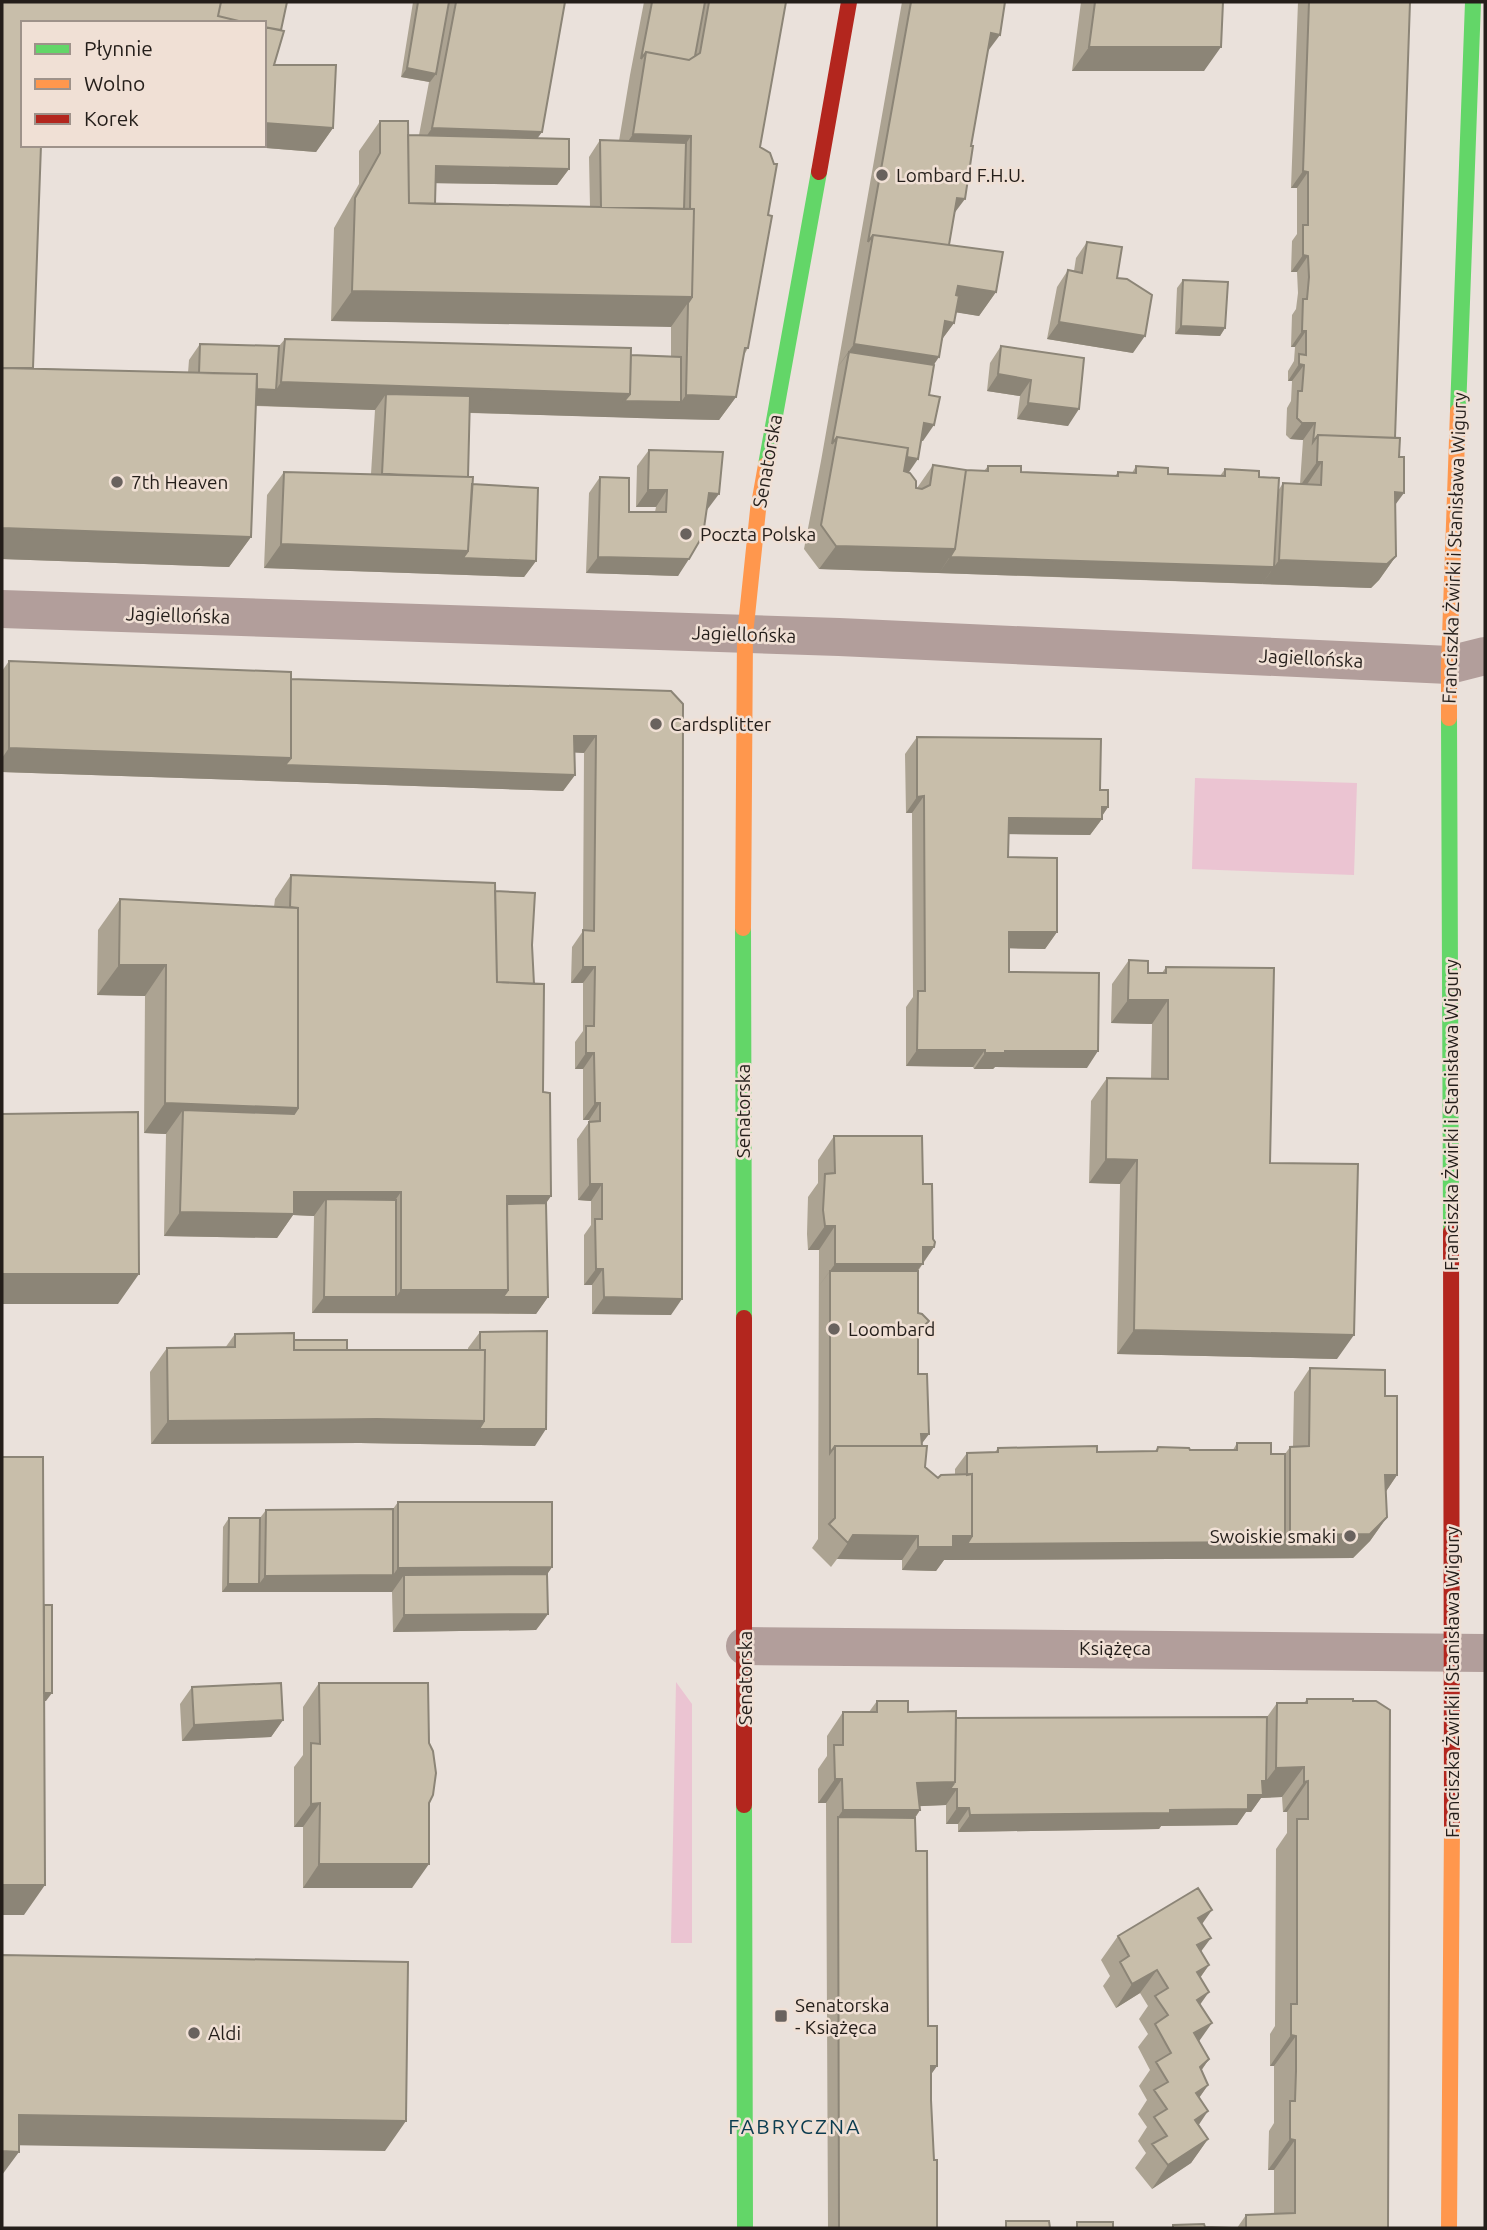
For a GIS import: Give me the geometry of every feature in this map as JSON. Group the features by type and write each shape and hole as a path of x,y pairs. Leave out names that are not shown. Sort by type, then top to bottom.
{"street":[{"name":"Senatorska","path":"745,2228 745,635 758,510 849,2"},
{"name":"Franciszka Żwirki i Stanisława Wigury","path":"1450,2228 1469,1652 1449,665 1473,2"},
{"name":"Jagiellońska","path":"2,609 839,637 1449,665 1485,656"},
{"name":"Książęca","path":"745,1646 1469,1652"}],"shaded area":[{"path":"1195,778 1357,783 1354,875 1192,869"},
{"path":"676,1682 692,1704 692,1943 671,1943"}],"building":[{"path":"2,2 221,2 218,16 239,21 21,21 21,147 41,147 33,368 2,368"},
{"path":"221,2 287,2 281,30 266,27 266,21 239,21 218,16"},
{"path":"418,2 449,2 436,74 407,68"},
{"path":"456,2 565,2 542,132 432,128"},
{"path":"652,2 705,2 695,56 689,60 646,52 641,59"},
{"path":"709,2 786,2 760,147 770,153 774,164 777,164 768,215 772,216 748,348 745,348 736,397 686,395 694,209 690,209 691,136 633,134 646,52 689,60 700,53"},
{"path":"911,2 1005,2 1000,35 991,33 971,146 965,199 957,198 949,245 873,235 868,242"},
{"path":"1095,2 1223,2 1221,47 1089,47"},
{"path":"1309,2 1410,2 1395,438 1318,435 1313,442 1315,423 1302,423 1297,418 1298,391 1302,391 1304,365 1299,364 1299,354 1306,355 1306,331 1302,331 1303,299 1307,299 1309,277 1308,256 1303,255 1303,225 1308,225 1308,172 1303,171"},
{"path":"266,27 284,31 274,65 336,65 333,128 266,123"},
{"path":"380,121 408,121 409,203 694,209 692,297 352,291 355,198 380,153"},
{"path":"408,135 569,139 569,169 436,166 435,204 409,203"},
{"path":"600,140 686,143 684,209 601,207"},
{"path":"873,235 1003,252 996,292 958,286 954,323 945,321 939,357 854,344"},
{"path":"1087,242 1122,247 1117,278 1127,279 1152,295 1145,336 1059,322 1068,270 1082,273"},
{"path":"1183,280 1228,282 1225,328 1181,326"},
{"path":"285,339 631,348 630,394 281,382"},
{"path":"200,344 279,346 276,390 257,389 257,374 199,373"},
{"path":"1001,346 1084,358 1079,409 1028,403 1031,380 998,374"},
{"path":"849,352 934,365 929,395 940,397 934,425 924,423 918,459 907,457 908,448 837,437 832,444"},
{"path":"631,355 681,357 681,402 624,401 630,394"},
{"name":"7th Heaven","path":"2,368 257,374 251,537 2,528"},
{"path":"386,394 470,396 468,477 382,474"},
{"path":"1318,435 1400,438 1399,457 1404,457 1404,493 1395,492 1396,556 1387,564 1279,560 1283,483 1321,485 1322,462 1317,462"},
{"path":"837,437 908,448 904,471 910,473 916,481 916,488 922,489 930,485 933,465 966,470 955,549 836,546 821,525"},
{"path":"649,450 723,452 719,494 709,493 703,535 689,559 598,557 600,477 629,478 629,512 666,512 667,490 648,490"},
{"path":"988,466 1021,466 1021,472 1118,476 1118,472 1136,473 1136,466 1168,468 1168,474 1225,476 1225,469 1259,471 1259,477 1279,478 1274,567 950,557 955,549 966,470 988,471"},
{"path":"284,472 473,477 468,551 281,544"},
{"path":"472,484 538,488 536,561 463,558 468,551"},
{"path":"9,661 291,672 291,758 9,748"},
{"path":"291,679 671,691 683,704 682,1299 604,1297 603,1269 596,1269 595,1219 602,1219 602,1184 590,1184 589,1122 600,1121 600,1103 595,1103 594,1053 586,1053 586,1026 594,1026 595,967 583,967 583,930 594,931 596,736 574,736 575,775 285,765 291,758"},
{"path":"917,737 1101,739 1100,790 1108,790 1108,807 1102,807 1102,819 1009,818 1008,857 1057,858 1057,932 1009,932 1009,972 1099,973 1098,1051 985,1053 985,1050 917,1050 918,991 925,991 924,796 917,797"},
{"path":"291,875 495,883 497,982 544,984 543,1092 550,1093 551,1196 507,1196 508,1290 401,1290 401,1192 294,1192 294,1214 180,1212 183,1110 294,1114 298,1108 298,908 290,907"},
{"path":"495,891 535,893 532,945 534,984 497,982"},
{"path":"120,899 298,908 298,1108 165,1103 166,965 119,965"},
{"path":"1129,960 1148,961 1148,973 1166,973 1166,967 1274,968 1270,1163 1358,1164 1354,1335 1134,1330 1137,1160 1106,1159 1107,1078 1168,1079 1168,1000 1128,1000"},
{"path":"138,1112 139,1274 2,1274 2,1114"},
{"path":"834,1136 922,1136 923,1184 932,1184 935,1242 934,1247 923,1247 923,1264 835,1264 835,1226 825,1226 823,1210 825,1174 835,1173"},
{"path":"326,1199 396,1200 396,1297 324,1297"},
{"path":"546,1203 548,1297 503,1297 508,1290 507,1204"},
{"path":"830,1271 918,1271 918,1313 929,1321 922,1328 918,1328 918,1374 927,1374 929,1434 921,1434 922,1446 835,1446 830,1453"},
{"path":"547,1331 546,1429 479,1429 484,1421 485,1350 480,1350 480,1332"},
{"path":"294,1333 294,1350 485,1350 484,1421 168,1421 167,1348 235,1347 235,1334"},
{"path":"294,1340 347,1340 347,1350 294,1350"},
{"path":"1310,1368 1385,1370 1385,1396 1397,1396 1397,1475 1385,1475 1387,1517 1370,1534 1290,1535 1290,1447 1309,1446"},
{"path":"1237,1443 1271,1443 1271,1454 1285,1454 1285,1542 967,1544 972,1536 972,1474 967,1475 967,1453 998,1452 998,1448 1097,1446 1097,1452 1157,1451 1158,1447 1237,1450"},
{"path":"835,1446 927,1446 925,1467 938,1478 941,1475 972,1474 972,1536 953,1536 953,1547 918,1547 918,1536 853,1535 848,1543 829,1524 835,1518"},
{"path":"2,1457 43,1457 45,1885 2,1885"},
{"path":"398,1502 552,1502 552,1567 398,1568"},
{"path":"393,1509 393,1575 265,1576 266,1510"},
{"path":"229,1518 260,1518 259,1584 228,1584"},
{"path":"547,1574 548,1614 404,1615 404,1575"},
{"path":"44,1605 52,1605 52,1693 44,1693"},
{"path":"281,1683 283,1720 194,1725 192,1687"},
{"path":"319,1683 428,1683 429,1743 436,1773 429,1803 429,1864 319,1864 320,1803 311,1804 311,1743 320,1744"},
{"path":"1307,1699 1376,1701 1390,1710 1388,2228 1246,2228 1246,2215 1295,2213 1295,2140 1290,2139 1290,2101 1295,2101 1296,2036 1291,2035 1291,2004 1297,2004 1297,1819 1308,1819 1308,1781 1304,1782 1304,1767 1276,1768 1277,1703 1307,1703"},
{"path":"877,1701 908,1701 908,1712 956,1711 955,1782 917,1783 920,1810 843,1810 842,1779 835,1779 834,1745 843,1745 843,1712 877,1712"},
{"path":"1267,1717 1266,1781 1262,1781 1263,1795 1248,1795 1248,1809 1170,1810 1170,1813 970,1815 969,1808 957,1808 957,1789 950,1789 955,1782 956,1718"},
{"path":"838,1817 915,1818 916,1851 927,1851 928,2026 937,2026 937,2066 931,2066 931,2100 934,2160 937,2160 937,2228 839,2228"},
{"path":"1198,1888 1212,1910 1198,1918 1211,1938 1197,1945 1209,1965 1197,1972 1209,1992 1197,2000 1212,2023 1194,2033 1209,2059 1200,2067 1208,2085 1196,2093 1208,2111 1195,2120 1208,2139 1168,2165 1152,2144 1167,2136 1154,2117 1167,2109 1154,2090 1168,2082 1156,2062 1171,2053 1155,2024 1168,2015 1155,1996 1168,1988 1157,1970 1132,1984 1120,1962 1129,1956 1118,1936"},
{"name":"Aldi","path":"2,1955 408,1962 406,2121 19,2115 19,2152 2,2151"},
{"path":"1006,2221 1049,2221 1050,2228 1006,2228"},
{"path":"1077,2222 1113,2222 1113,2228 1077,2228"},
{"path":"1204,2224 1205,2227 1232,2228 1173,2228 1173,2225"}],"traffic: fast":[{"path":"1458,411 1473,2"},
{"path":"766,465 819,172"},
{"path":"1449,718 1451,1232"},
{"path":"743,928 744,1318"},
{"path":"744,1805 745,2228"}],"traffic: slow":[{"path":"1449,718 1458,411"},
{"path":"743,928 745,635 758,510 766,465"},
{"path":"1449,2228 1452,1825"}],"traffic: jam":[{"path":"819,172 849,2"},
{"path":"1451,1232 1452,1825"},
{"path":"744,1318 744,1805"}],"place":[{"name":"Lombard F.H.U.","path":"882,175"},
{"name":"7th Heaven","path":"117,482"},
{"name":"Poczta Polska","path":"686,534"},
{"name":"Cardsplitter","path":"656,724"},
{"name":"Loombard","path":"834,1329"},
{"name":"Swoiskie smaki","path":"1350,1536"},
{"name":"Senatorska - Książęca","path":"781,2016"},
{"name":"Aldi","path":"194,2033"}],"district":[{"name":"FABRYCZNA","path":"795,2126"}]}
